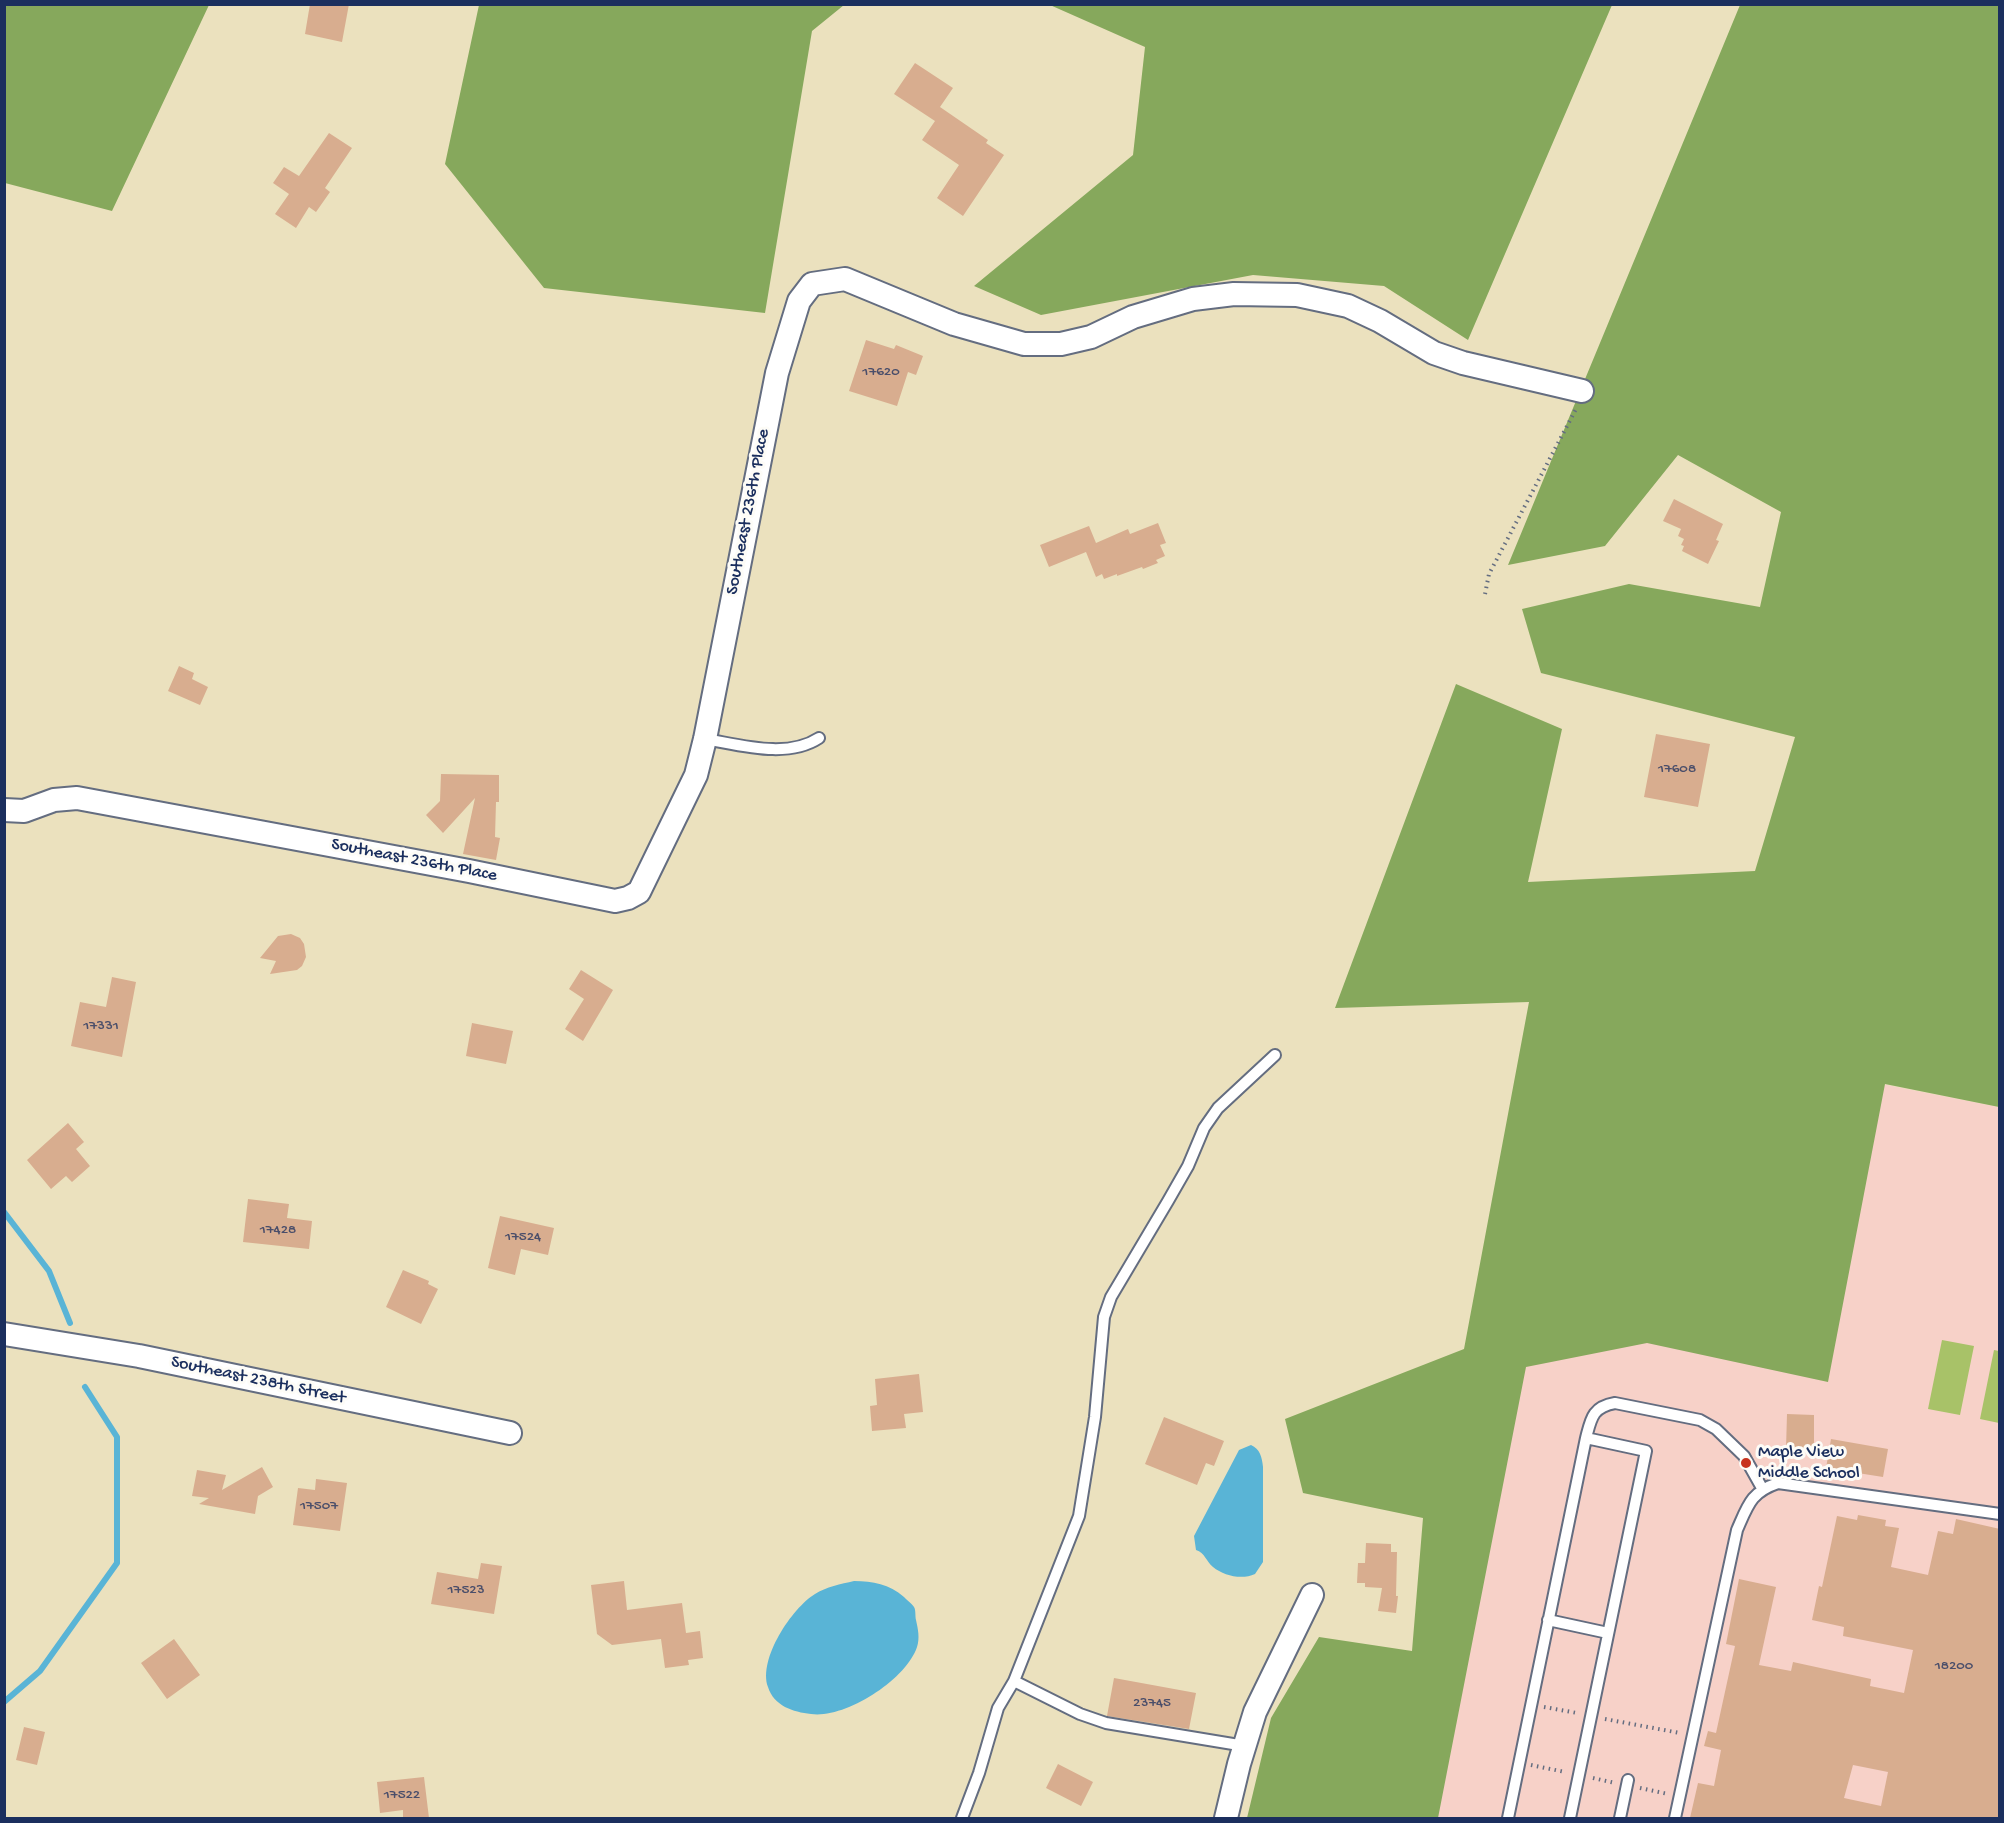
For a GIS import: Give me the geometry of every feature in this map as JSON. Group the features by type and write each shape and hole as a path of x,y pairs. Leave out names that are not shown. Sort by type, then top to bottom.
{"street":[{"name":"Southeast 236th Place","path":"4,810 24,811 54,800 77,798 469,871 615,901 639,892 696,775 777,373 799,301 812,284 845,279 954,324 1024,344 1062,344 1091,337 1133,317 1193,299 1234,294 1297,295 1348,306 1380,321 1434,353 1463,363 1582,392"},
{"name":"Southeast 238th Street","path":"4,1334 139,1356 510,1433"},
{"path":"1226,1818 1255,1712 1312,1595"}],"lane":[{"path":"705,739 756,748 796,748 808,745 819,738"},
{"path":"962,1818 979,1773 998,1707 1014,1681 1079,1516 1095,1417 1104,1317 1112,1297 1188,1166 1204,1128 1218,1108 1275,1055"},
{"path":"1508,1818 1591,1418 1603,1405 1615,1403 1700,1420 1716,1429 1744,1456 1762,1488"},
{"path":"1570,1818 1646,1450 1586,1438"},
{"path":"1675,1818 1737,1530 1750,1501 1762,1488 1778,1483 2000,1514"},
{"path":"1548,1620 1608,1633"},
{"path":"1014,1681 1080,1714 1106,1723 1245,1746"},
{"path":"1620,1818 1628,1783"}],"path":[{"path":"1485,594 1489,574 1574,414 1582,392"},
{"path":"1531,1704 1693,1736"},
{"path":"1519,1763 1628,1783 1680,1797"}],"shaded area":[{"name":"Maple View Middle School","path":"1574,1024 1999,1107 1999,1818 1428,1818"}],"green space":[{"path":"1612,4 1468,340 1384,286 1253,275 1041,315 974,286 1133,155 1145,47 1050,5"},
{"path":"4,5 209,5 112,211 5,183"},
{"path":"479,5 844,5 812,31 765,313 544,288 445,164"},
{"path":"1740,5 1999,5 1999,1107 1885,1084 1828,1382 1647,1343 1526,1367 1438,1818 1247,1818 1271,1718 1319,1637 1412,1651 1423,1518 1303,1493 1285,1419 1464,1349 1529,1002 1335,1008 1456,684 1562,729 1528,882 1755,871 1795,737 1541,673 1522,609 1629,584 1760,607 1781,512 1678,455 1605,546 1508,565"},
{"path":"1942,1340 1974,1346 1960,1415 1928,1409"},
{"path":"1994,1350 1999,1351 1999,1423 1980,1419"}],"water":[{"path":"1251,1445 1260,1454 1263,1467 1263,1562 1255,1574 1239,1577 1228,1575 1213,1567 1196,1550 1194,1536 1239,1450"},
{"path":"854,1581 887,1586 914,1607 918,1640 911,1660 888,1684 857,1704 825,1714 798,1712 785,1707 771,1694 766,1676 772,1649 779,1635 797,1610 815,1594"}],"building":[{"path":"310,4 349,4 342,42 305,34"},
{"path":"915,63 953,88 940,107 988,140 986,143 1004,155 963,216 937,198 959,165 922,140 935,121 894,94"},
{"path":"329,133 352,148 325,188 330,192 316,212 309,207 296,228 275,214 289,194 273,183 284,167 299,176"},
{"path":"866,340 894,349 896,345 923,356 916,375 908,372 897,406 849,391"},
{"path":"1674,499 1723,524 1716,540 1719,541 1708,564 1682,551 1684,546 1681,545 1684,539 1678,536 1681,529 1663,521"},
{"path":"1158,523 1166,543 1160,545 1165,556 1156,560 1158,563 1143,569 1142,567 1104,579 1102,574 1096,577 1086,552 1049,567 1040,545 1089,526 1096,543 1128,529 1130,534"},
{"path":"179,666 194,673 192,679 208,687 200,705 168,691"},
{"path":"1656,734 1710,744 1698,807 1644,797"},
{"path":"441,774 499,775 495,837 500,838 496,860 463,854 475,798 443,833 426,815 440,801"},
{"path":"291,934 300,938 304,944 306,957 302,966 297,970 270,974 276,961 260,958 278,936"},
{"path":"581,970 613,990 583,1041 565,1029 584,999 569,989"},
{"path":"112,977 136,982 122,1057 71,1046 80,1002 106,1007"},
{"path":"472,1023 513,1031 506,1064 466,1056"},
{"path":"68,1123 84,1142 76,1149 90,1166 72,1182 66,1176 51,1189 27,1160"},
{"path":"248,1199 289,1204 287,1218 312,1221 309,1249 243,1242"},
{"path":"500,1216 554,1228 548,1255 521,1249 515,1275 488,1268"},
{"path":"403,1270 429,1281 428,1284 438,1289 421,1324 386,1307"},
{"path":"919,1374 923,1412 904,1414 906,1428 872,1431 870,1406 877,1405 875,1379"},
{"path":"1787,1414 1814,1415 1814,1450 1786,1449"},
{"path":"1164,1417 1224,1441 1214,1466 1206,1463 1197,1485 1145,1464"},
{"path":"1831,1439 1888,1449 1883,1477 1826,1468"},
{"path":"262,1467 273,1487 258,1496 255,1514 199,1504 209,1498 192,1496 197,1470 226,1475 222,1490"},
{"path":"316,1479 347,1483 340,1531 293,1525 298,1488 315,1490"},
{"path":"1858,1515 1886,1520 1885,1526 1899,1528 1891,1567 1928,1575 1938,1531 1953,1534 1956,1519 2000,1529 2000,1818 1690,1818 1698,1783 1714,1786 1721,1750 1704,1746 1708,1731 1716,1733 1735,1646 1726,1644 1739,1579 1776,1587 1759,1665 1791,1671 1793,1662 1871,1679 1870,1686 1904,1693 1913,1650 1843,1636 1844,1627 1812,1620 1819,1586 1822,1587 1837,1516 1857,1520","holes":["1853,1765 1888,1772 1881,1806 1844,1798"]},
{"path":"1366,1543 1391,1544 1391,1552 1397,1552 1396,1613 1378,1611 1382,1588 1365,1587 1365,1583 1357,1583 1358,1563 1365,1563"},
{"path":"481,1563 502,1566 494,1614 431,1604 437,1572 478,1579"},
{"path":"624,1581 627,1610 682,1603 686,1633 700,1631 703,1658 688,1660 689,1665 665,1668 661,1639 612,1645 597,1634 591,1585"},
{"path":"174,1639 200,1675 167,1699 141,1663"},
{"path":"1114,1678 1196,1693 1189,1729 1107,1716"},
{"path":"24,1727 45,1732 37,1765 16,1760"},
{"path":"1058,1764 1093,1782 1081,1806 1046,1788"},
{"path":"424,1777 429,1818 403,1818 403,1810 380,1813 377,1782"}],"waterway":[{"path":"4,1212 49,1271 70,1323"},
{"path":"4,1702 40,1671 117,1563 117,1437 85,1387"}],"place":[{"name":"Maple View Middle School","path":"1746,1463"}]}
